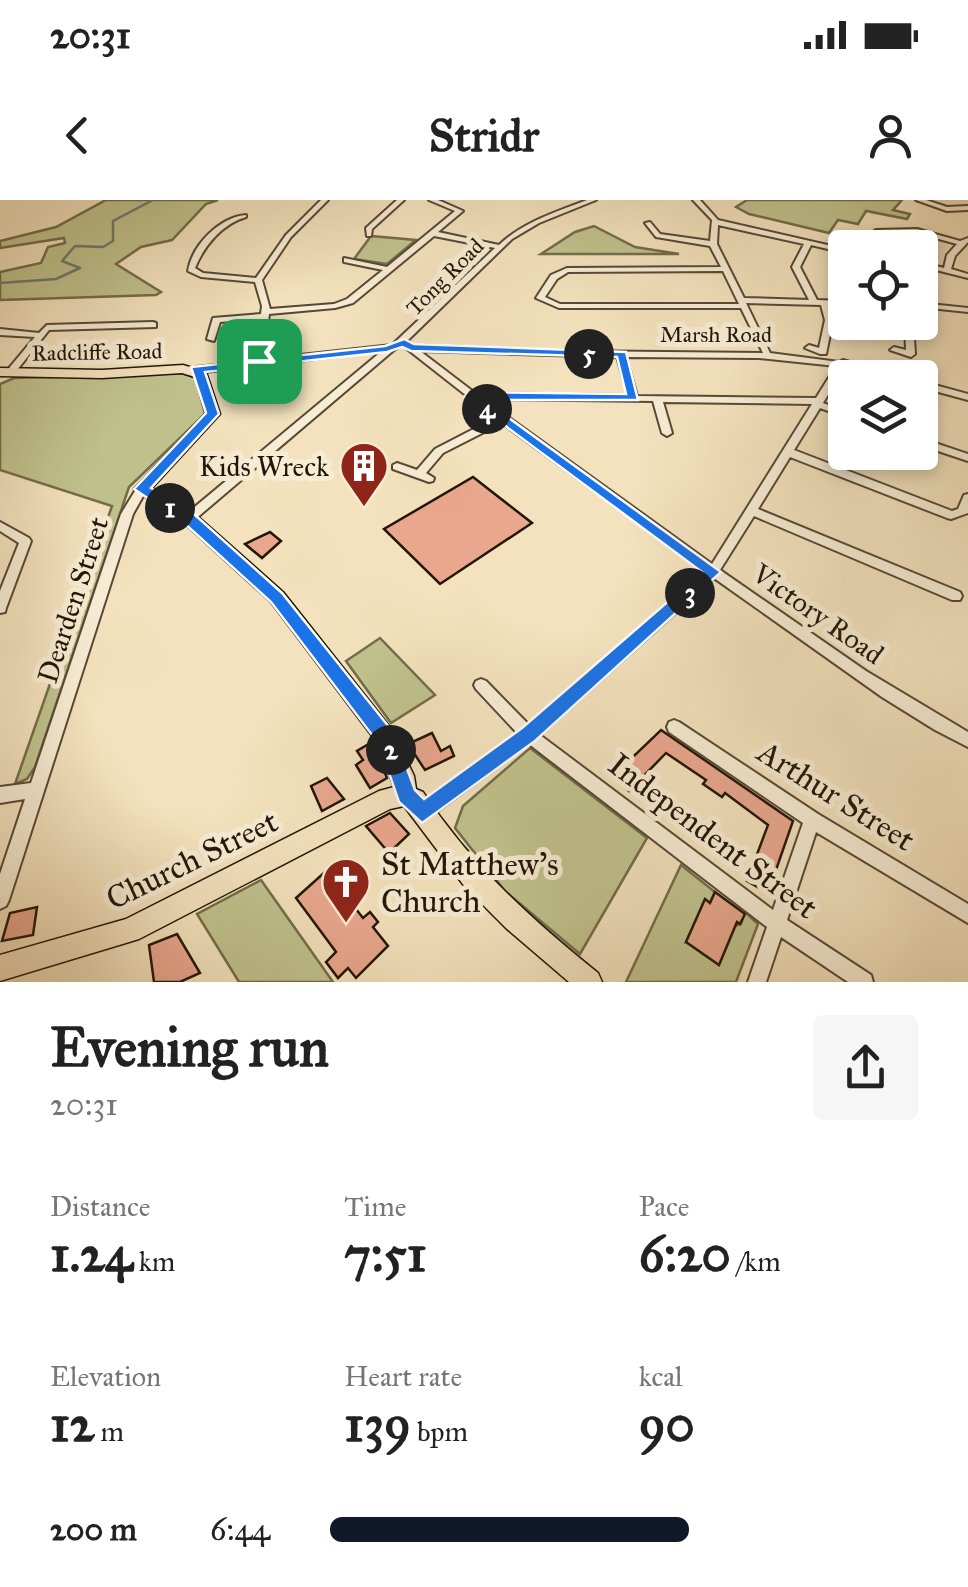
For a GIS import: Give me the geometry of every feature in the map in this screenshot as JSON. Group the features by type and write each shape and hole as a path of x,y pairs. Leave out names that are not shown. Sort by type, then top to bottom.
{"main road":[{"name":"Radcliffe Road","path":"5,374 196,370"},
{"path":"196,370 213,414 142,489 188,518 276,597 386,738 414,804 458,865 493,904 589,982"},
{"name":"Church Street","path":"0,968 130,930 386,799 414,804"}],"street":[{"path":"259,361 265,314 258,280 292,232 325,200"},
{"path":"368,235 368,229 400,200"},
{"path":"208,316 219,319 344,304 460,209 432,200"},
{"name":"Tong Road","path":"196,370 407,345 498,248 537,222 594,200"},
{"path":"696,200 716,222 828,247"},
{"path":"918,200 947,209 968,208"},
{"path":"244,216 230,219 195,258 191,269 201,275 258,280"},
{"path":"898,219 913,230"},
{"path":"716,222 713,244 767,352"},
{"path":"638,227 649,225 663,238 713,244"},
{"path":"432,233 498,248"},
{"path":"938,236 963,242 947,269"},
{"path":"806,348 824,352 829,320 796,267 808,244"},
{"path":"358,249 346,262 388,269"},
{"path":"938,267 968,276"},
{"path":"725,269 572,270 556,275 540,298 559,306 828,301"},
{"path":"938,307 968,310"},
{"path":"211,339 219,319"},
{"path":"5,374 37,334 54,326 153,325"},
{"path":"0,332 37,334"},
{"path":"894,350 911,354 910,340"},
{"name":"Marsh Road","path":"407,345 622,354 767,352 828,361"},
{"name":"Victory Road","path":"407,345 500,419 713,572 886,692 968,740"},
{"path":"188,518 392,348"},
{"path":"622,354 634,398"},
{"path":"414,804 528,735 713,572 828,386"},
{"path":"938,389 968,397"},
{"path":"471,396 818,402 828,406"},
{"path":"657,398 667,434"},
{"path":"396,467 425,476 439,451 500,419"},
{"path":"938,447 968,458"},
{"path":"788,452 951,515 961,514 968,498"},
{"name":"Dearden Street","path":"0,900 127,514 142,489"},
{"path":"752,511 956,596"},
{"path":"0,526 25,541 0,608"},
{"name":"Independent Street","path":"481,685 528,735 778,925 864,982"},
{"name":"Arthur Street","path":"674,727 812,820 968,914"},
{"path":"0,795 36,790"},
{"path":"758,982 812,820"}],"green space":[{"path":"106,200 218,200 206,204 172,240 141,247 116,264 161,292 156,295 0,300 0,272 41,263 48,247 65,243 64,238 0,248 0,241 56,227"},
{"path":"747,200 902,200 893,210 910,214 907,219 866,211 858,224 838,220 828,233 749,214 736,207"},
{"path":"594,226 635,247 679,254 541,254 575,232"},
{"path":"371,236 416,240 387,264 354,259"},
{"path":"182,373 196,378 205,414 129,487 35,767 27,779 15,784 112,506 0,470 0,384 14,378"},
{"path":"380,638 435,695 391,723 346,661"},
{"path":"530,748 647,838 580,954 505,891 455,828 463,806"},
{"path":"681,865 715,892 710,903 705,900 686,942 741,924 745,912 758,924 736,982 626,982"},
{"path":"261,880 333,982 239,982 197,914"}],"building":[{"path":"473,477 532,523 440,584 384,529"},
{"path":"270,532 281,541 262,558 245,544"},
{"path":"661,730 793,821 768,893 747,881 768,825 725,793 722,797 703,784 706,780 666,753 629,791 613,776"},
{"path":"432,733 441,751 450,746 454,756 425,770 408,744"},
{"path":"372,742 387,778 370,788 356,765 363,760 357,751"},
{"path":"327,778 344,799 322,811 311,786"},
{"path":"390,813 409,834 389,853 366,826"},
{"name":"St Matthew's Church","path":"326,871 363,918 370,912 378,922 373,927 388,946 356,978 348,968 338,978 326,962 336,952 296,898"},
{"path":"715,892 745,914 740,924 737,922 719,965 686,942 705,899 710,903"},
{"path":"37,907 33,935 2,941 10,913"},
{"path":"177,934 200,973 180,982 154,982 149,945"}],"waterway":[{"path":"0,283 56,279 80,268 62,261 75,246 103,247 113,241 113,221 153,200"}],"place":[{"name":"Kids Wreck","path":"364,508"},
{"name":"St Matthew's Church","path":"346,924"}],"route":[{"path":"404,342 411,348 622,354 634,398 471,396 713,572 528,735 422,812 415,800 406,795 403,776 386,738 276,597 240,560 188,518 142,489 148,478 213,414 196,370 259,361 387,349 404,342"}]}
